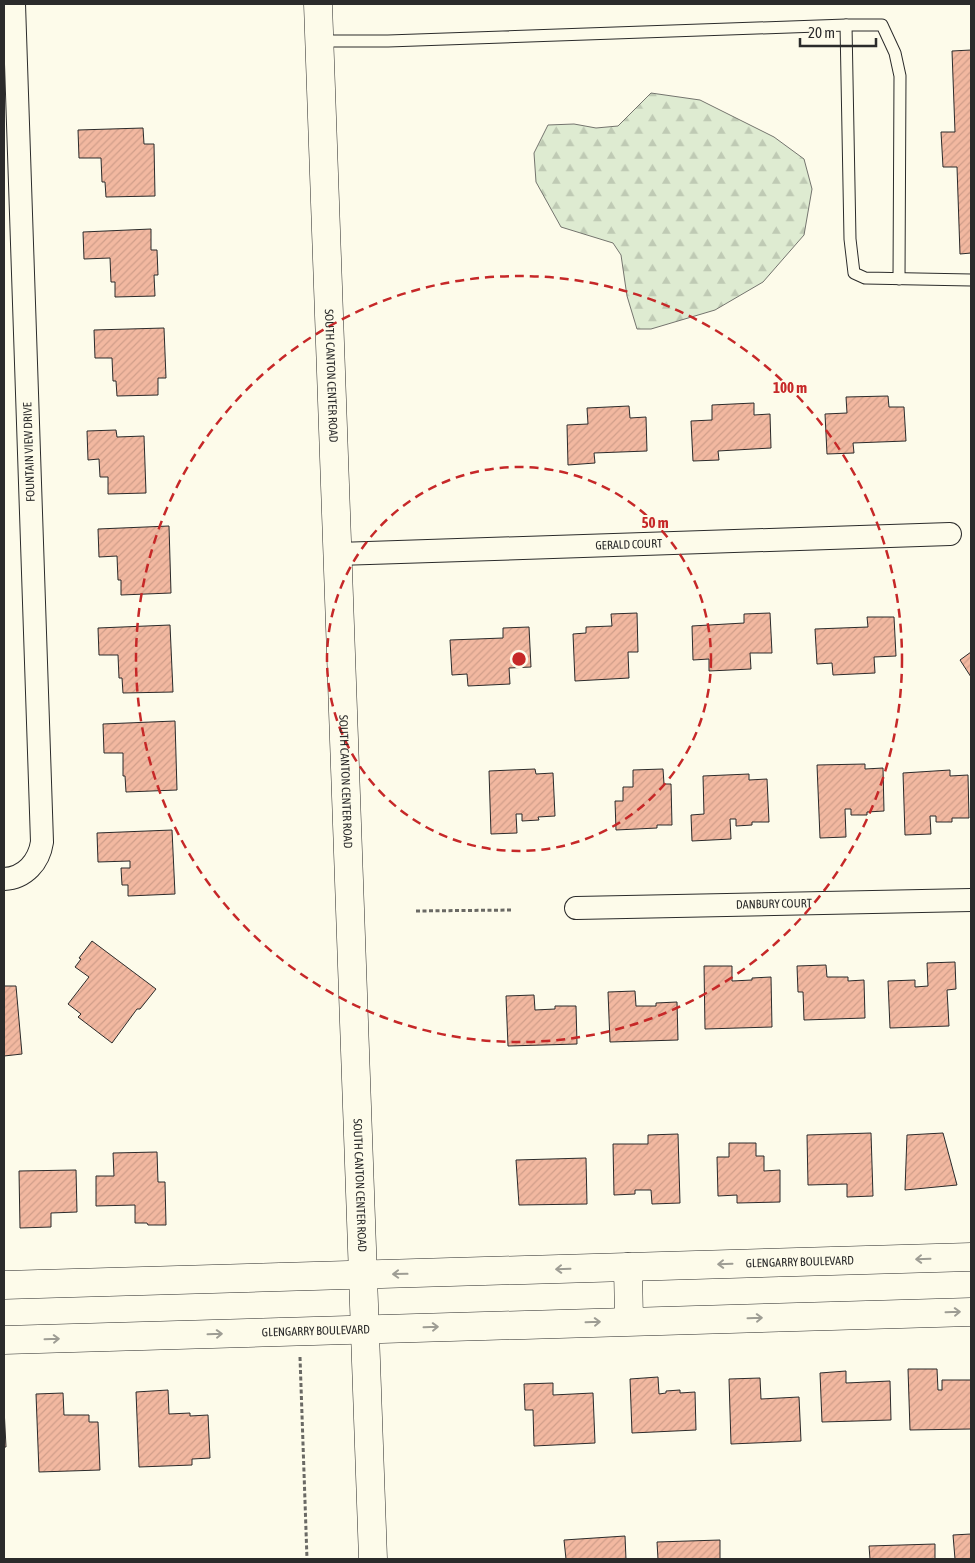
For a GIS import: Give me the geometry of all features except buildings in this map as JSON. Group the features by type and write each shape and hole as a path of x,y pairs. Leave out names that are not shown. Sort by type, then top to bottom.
{"street":[{"name":"FOUNTAIN VIEW DRIVE","path":"4,879 11,879 24,874 34,864 40,852 42,842 14,4"},
{"name":"SOUTH CANTON CENTER ROAD","path":"318,4 373,1559"},
{"name":"GERALD COURT","path":"338,554 950,534"},
{"name":"DANBURY COURT","path":"576,908 971,900"},
{"name":"GLENGARRY BOULEVARD","path":"4,1285 971,1257"},
{"path":"628,1267 629,1321"},
{"name":"GLENGARRY BOULEVARD","path":"4,1340 971,1312"}],"lane":[{"path":"319,41 388,41 846,24 882,25 895,53 900,76 899,279"},
{"path":"846,24 850,239 854,273 865,278 971,280"}],"path":[{"path":"416,911 513,910"},
{"path":"300,1331 306,1559"}],"green space":[{"path":"651,93 700,100 774,137 804,159 812,189 804,235 763,282 715,310 651,329 637,329 627,296 621,255 613,243 561,227 536,182 534,153 548,125 574,124 596,128 618,126"}]}
